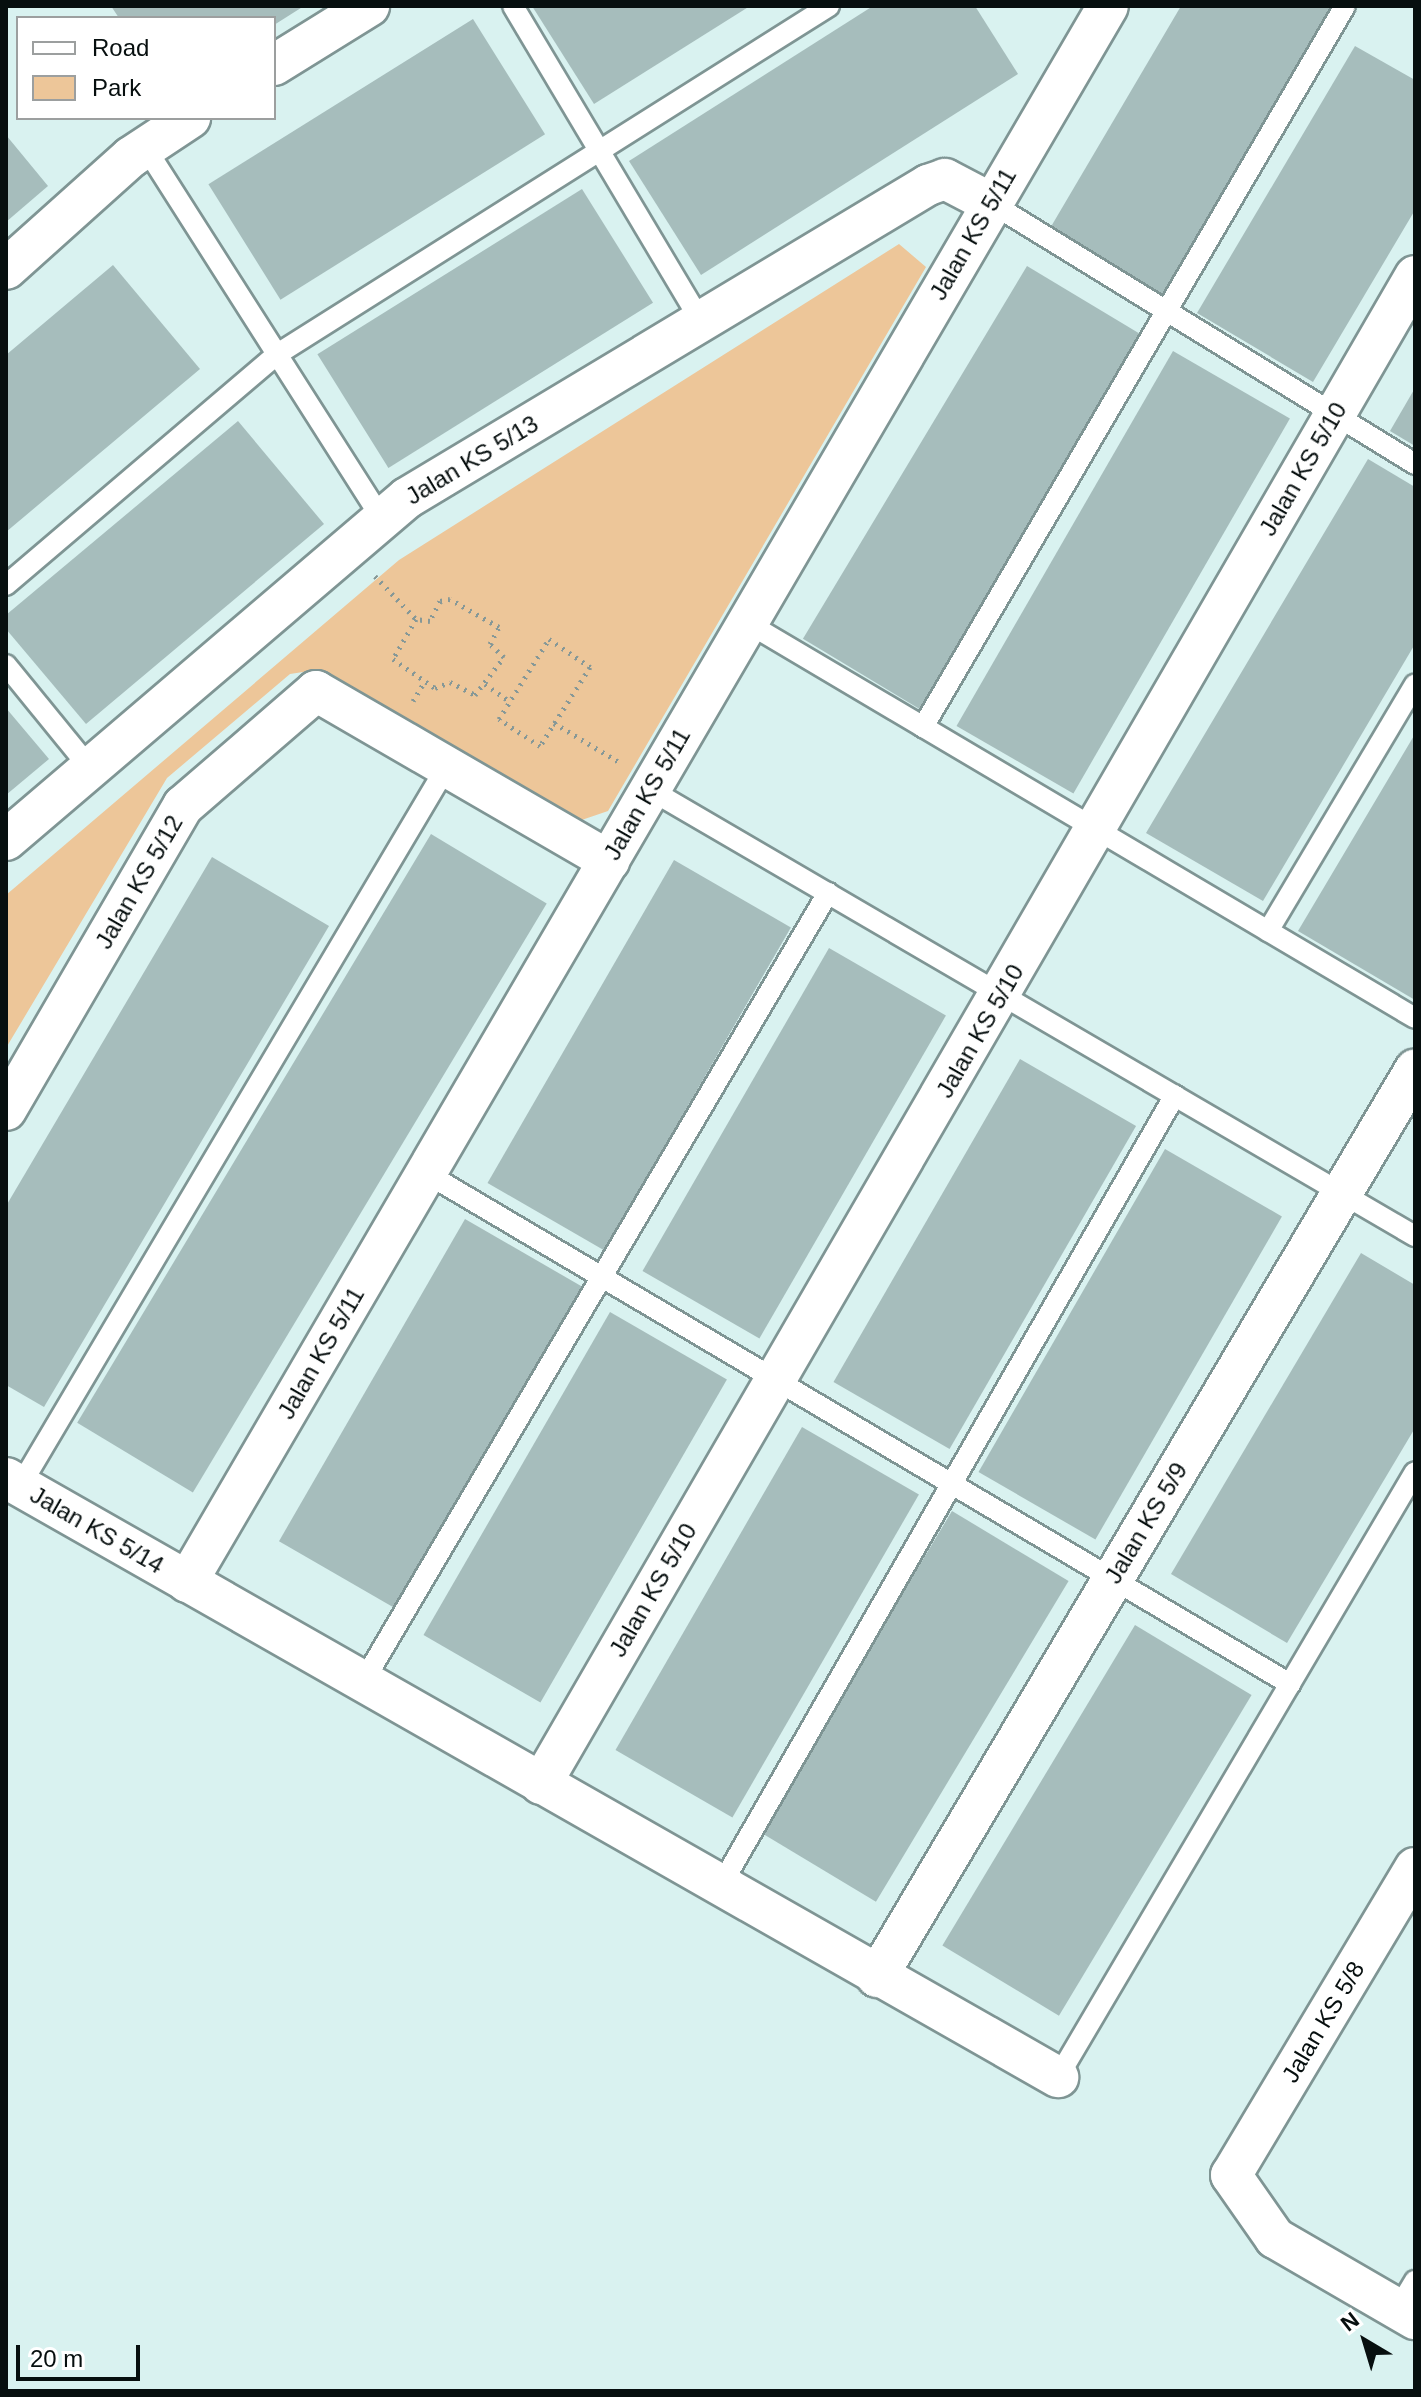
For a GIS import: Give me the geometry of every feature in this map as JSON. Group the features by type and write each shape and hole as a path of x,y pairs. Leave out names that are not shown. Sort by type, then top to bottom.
{"street":[{"path":"276,64 369,6"},
{"name":"Jalan KS 5/11","path":"187,1582 1108,6"},
{"path":"6,269 145,147 187,120"},
{"name":"Jalan KS 5/13","path":"6,840 381,517 928,185 945,179 991,203"},
{"name":"Jalan KS 5/10","path":"541,1784 1002,995 1095,828 1415,276"},
{"name":"Jalan KS 5/12","path":"6,1110 183,806 316,691 447,766"},
{"path":"447,766 609,861"},
{"name":"Jalan KS 5/9","path":"877,1977 1415,1070"},
{"name":"Jalan KS 5/14","path":"13,1482 877,1977 1058,2077"},
{"name":"Jalan KS 5/8","path":"1409,2303 1275,2238 1231,2175 1415,1868"}],"lane":[{"path":"513,6 701,321"},
{"path":"6,585 276,355 829,6"},
{"path":"923,727 1345,6"},
{"path":"145,147 381,517"},
{"path":"991,203 1415,464"},
{"path":"746,622 1415,1018"},
{"path":"6,665 90,768"},
{"path":"1268,931 1415,684"},
{"path":"13,1482 447,766"},
{"path":"651,786 1415,1236"},
{"path":"363,1682 828,893"},
{"path":"720,1887 1175,1095"},
{"path":"426,1173 1290,1684"},
{"path":"1058,2077 1415,1472"}],"path":[{"path":"346,547 416,619 430,621 440,601 450,599 499,627 490,644 504,657 475,695 450,682 435,688 393,659 416,619"},
{"path":"549,639 590,667 540,746 499,719 509,701 549,639"},
{"path":"485,684 509,701"},
{"path":"554,723 651,786"}],"green space":[{"path":"899,244 926,267 608,811 570,824 316,670 290,674 167,778 6,1048 6,895 399,560"}],"building":[{"path":"111,6 304,6 276,24 276,16 118,16"},
{"path":"532,6 750,6 594,104"},
{"path":"873,6 975,6 1018,74 701,275 629,161"},
{"path":"1181,6 1339,6 1166,298 1049,230"},
{"path":"473,19 545,134 280,300 208,184"},
{"path":"1355,46 1415,80 1415,210 1313,382 1197,313"},
{"path":"6,135 48,186 6,222"},
{"path":"582,189 653,303 388,468 317,354"},
{"path":"113,265 200,369 6,532 6,355"},
{"path":"1027,266 1144,336 920,709 803,639"},
{"path":"1173,351 1290,418 1073,793 957,726"},
{"path":"1415,388 1415,446 1390,431"},
{"path":"238,421 324,524 86,724 6,629 6,615"},
{"path":"1368,459 1415,487 1415,644 1263,901 1146,833"},
{"path":"6,708 49,759 6,795"},
{"path":"1415,734 1415,1000 1298,931"},
{"path":"431,834 547,904 193,1492 77,1423"},
{"path":"212,857 329,926 44,1407 6,1385 6,1206"},
{"path":"674,860 791,928 604,1251 488,1183"},
{"path":"829,948 946,1016 759,1339 642,1271"},
{"path":"1020,1059 1136,1126 950,1449 834,1382"},
{"path":"1165,1149 1282,1216 1095,1540 978,1472"},
{"path":"465,1219 582,1286 396,1609 279,1541"},
{"path":"1361,1253 1415,1285 1415,1428 1287,1643 1171,1574"},
{"path":"610,1312 727,1380 540,1703 424,1635"},
{"path":"802,1427 919,1494 732,1818 616,1750"},
{"path":"952,1511 1069,1581 876,1902 759,1832"},
{"path":"1135,1625 1252,1695 1059,2016 942,1946"}]}
